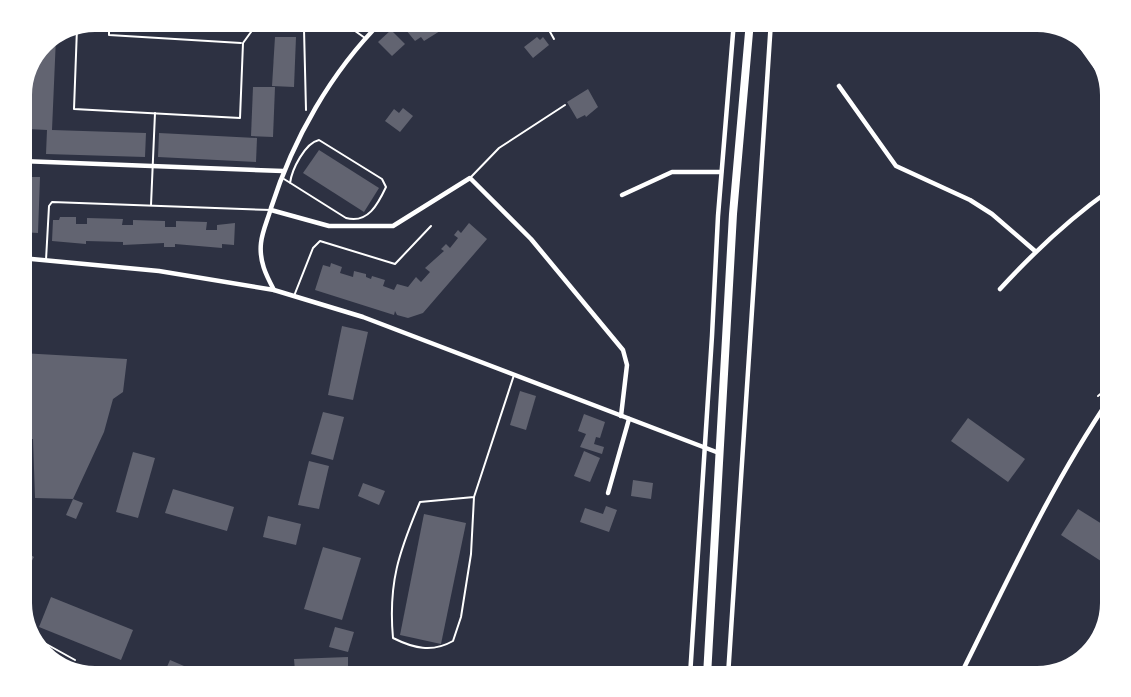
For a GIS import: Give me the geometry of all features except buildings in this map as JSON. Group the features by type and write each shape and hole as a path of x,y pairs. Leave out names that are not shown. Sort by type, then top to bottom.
{"highway":[{"path":"708,666 733,214 749,32"}],"street":[{"path":"274,290 263,270 261,242 282,174 322,98 370,32"},
{"path":"691,666 721,172 733,32"},
{"path":"729,666 770,32"},
{"path":"839,86 896,166 970,200 992,214 1035,251"},
{"path":"32,161 282,174"},
{"path":"622,195 672,172 721,172"},
{"path":"271,210 329,226 393,226 470,178 531,239 623,350 627,365 621,416"},
{"path":"1000,289 1035,251 1076,214 1099,198"},
{"path":"32,259 159,271 274,290 363,317 721,453"},
{"path":"965,666 1060,482 1100,414"},
{"path":"608,493 629,419"}],"lane":[{"path":"109,32 109,35 243,43"},
{"path":"77,35 74,109 240,118 243,43 251,32"},
{"path":"356,32 364,38"},
{"path":"550,32 554,39"},
{"path":"470,178 499,148 565,105"},
{"path":"151,205 155,113"},
{"path":"282,174 290,183 346,218 355,220 369,214 386,187 382,179 319,140 310,144 292,171 290,183"},
{"path":"46,261 49,206 52,202 271,210"},
{"path":"294,296 313,248 320,241 395,264 431,226"},
{"path":"474,496 420,502 399,553 390,603 393,638 411,647 440,649 453,641 461,617 468,575 474,496 514,375"},
{"path":"49,645 75,660"}],"path":[{"path":"304,32 306,127"}]}
